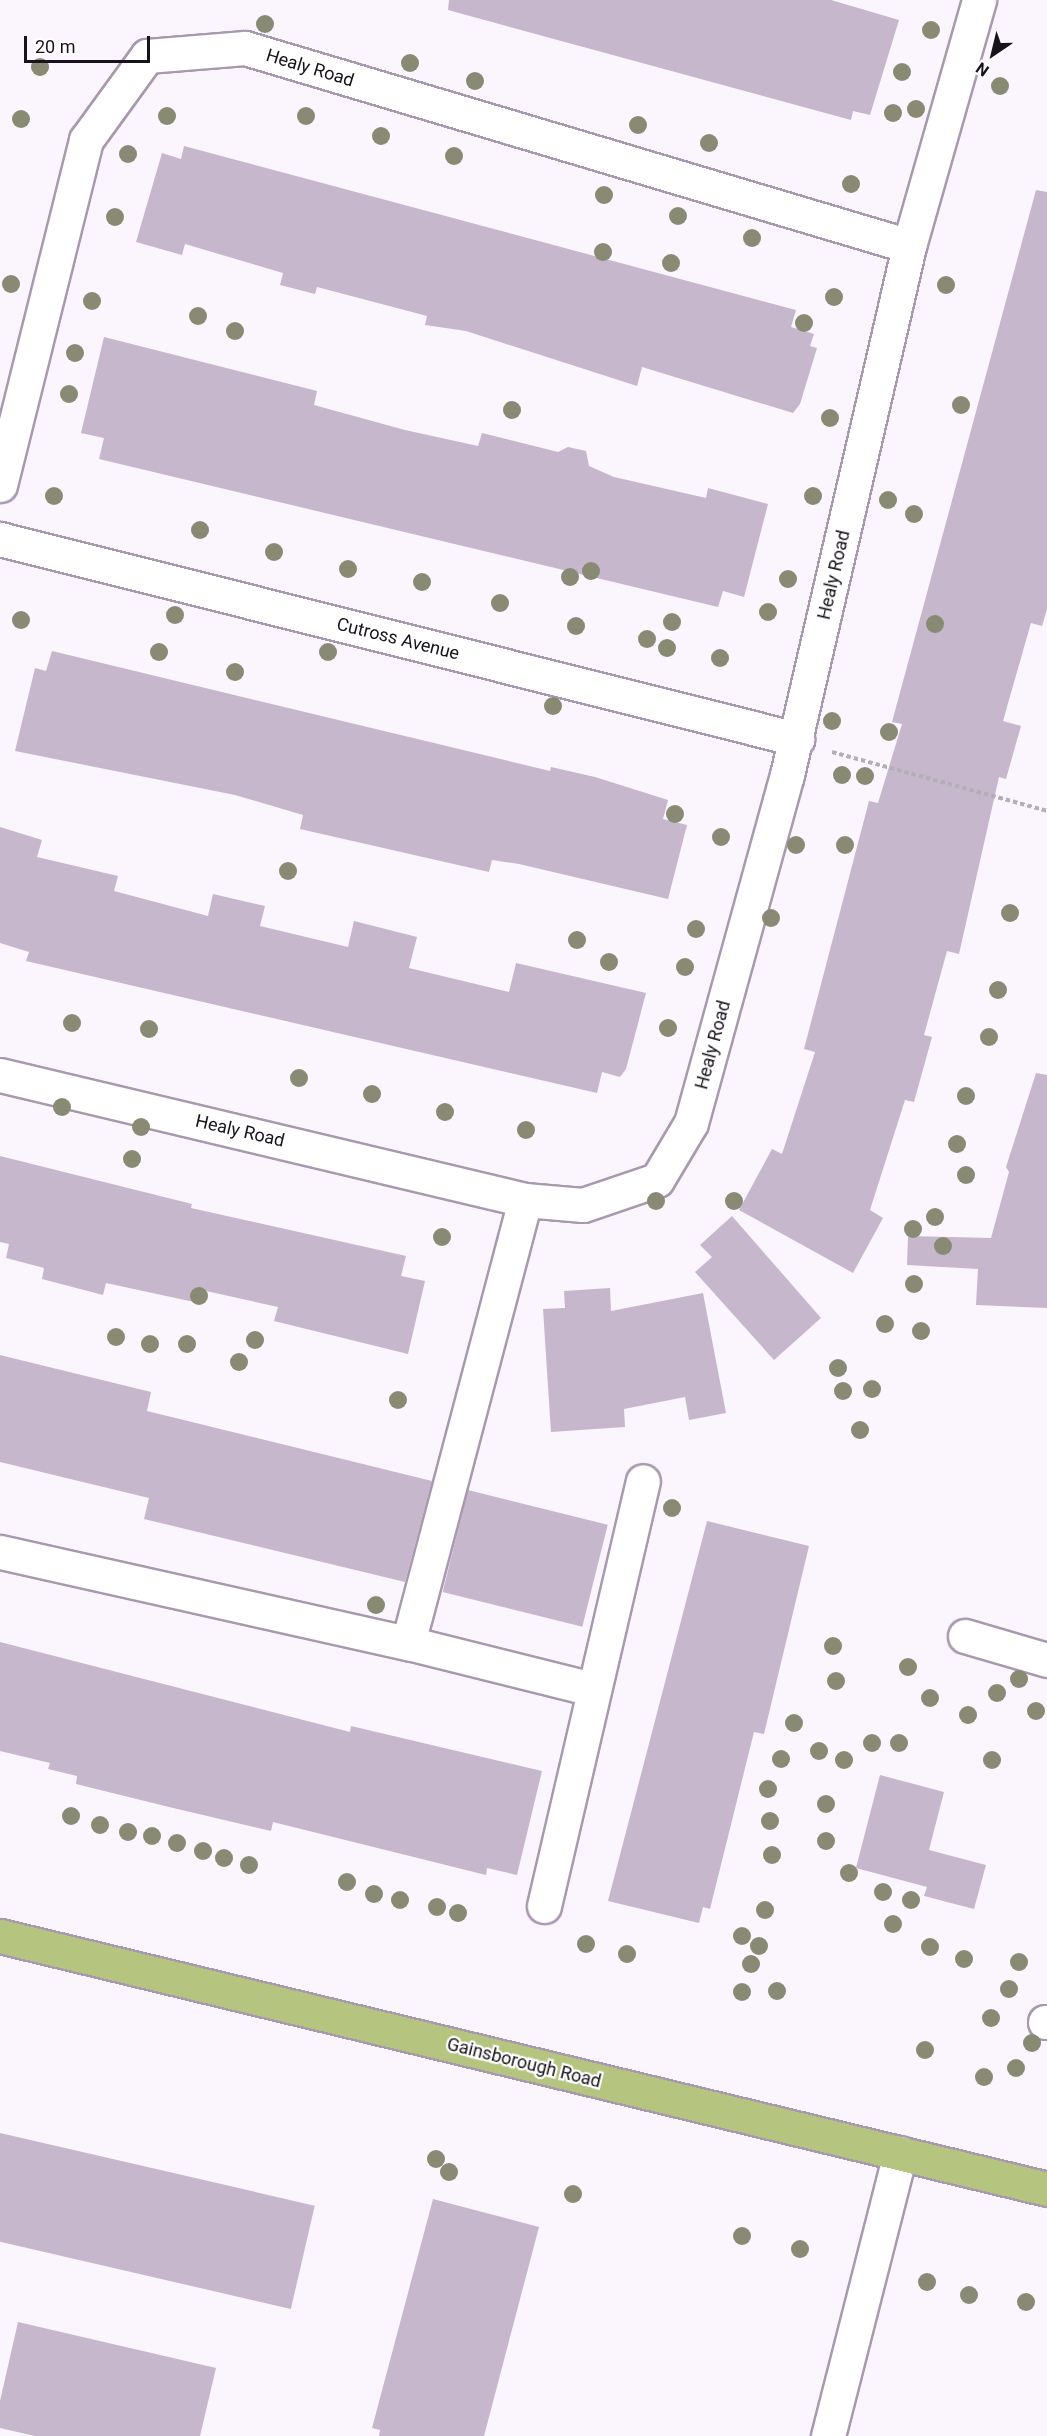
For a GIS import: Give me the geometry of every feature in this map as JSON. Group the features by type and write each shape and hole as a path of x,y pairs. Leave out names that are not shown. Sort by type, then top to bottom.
{"main road":[{"name":"Gainsborough Road","path":"0,1936 1047,2190"}],"street":[{"name":"Healy Road","path":"0,1076 525,1200 583,1205 657,1180 691,1123 796,739 909,246 979,0"},
{"name":"Healy Road","path":"0,485 86,140 147,56 244,48 909,246"},
{"name":"Cutross Avenue","path":"0,539 796,739"},
{"path":"408,1643 525,1200"},
{"path":"544,1906 642,1482"},
{"path":"0,1552 408,1643 593,1689"},
{"path":"965,1636 1047,1660"},
{"path":"828,2436 900,2153"}],"path":[{"path":"832,752 1047,811"}],"building":[{"path":"449,0 831,0 899,20 870,115 853,111 851,120 448,10"},
{"path":"184,146 796,310 791,327 814,334 810,346 817,348 800,404 793,413 642,367 637,386 466,331 425,325 427,316 317,287 315,294 280,285 283,273 185,244 182,255 136,242 162,153 181,159"},
{"path":"1036,190 1047,192 1047,609 1042,626 1031,623 1003,721 1021,726 1006,779 999,777 959,954 947,951 924,1035 932,1037 914,1102 905,1100 870,1210 883,1218 853,1273 739,1210 772,1149 782,1154 815,1052 804,1049 869,801 878,803 902,724 892,722"},
{"path":"104,337 317,391 314,405 405,430 478,446 482,433 558,452 568,447 586,451 589,466 614,477 706,498 708,488 768,504 744,597 723,591 718,607 99,459 104,438 81,433"},
{"path":"52,651 550,771 551,767 595,777 668,800 663,819 687,825 668,899 519,864 492,860 489,872 300,829 303,815 235,795 15,751 35,668 46,671"},
{"path":"0,827 42,840 37,857 118,876 114,891 208,916 213,894 265,906 260,926 348,947 354,921 417,937 409,968 509,992 516,963 646,993 626,1069 620,1077 602,1072 597,1093 26,961 29,952 0,943"},
{"path":"1036,1073 1047,1075 1047,1308 976,1305 978,1269 907,1265 908,1236 991,1238 1009,1172 1006,1167"},
{"path":"0,1156 192,1204 191,1208 406,1256 401,1276 425,1281 408,1354 274,1321 278,1307 197,1289 194,1302 106,1283 103,1295 42,1279 44,1268 6,1258 9,1244 0,1242"},
{"path":"732,1216 821,1318 774,1360 695,1272 712,1257 700,1245"},
{"path":"610,1288 611,1311 703,1293 726,1413 689,1420 685,1397 624,1409 625,1427 551,1432 543,1309 565,1308 564,1291"},
{"path":"0,1355 151,1392 147,1411 432,1481 405,1582 144,1519 149,1498 0,1462"},
{"path":"468,1490 608,1525 582,1627 443,1592"},
{"path":"707,1521 809,1546 764,1734 754,1732 710,1909 703,1907 699,1923 608,1901"},
{"path":"0,1642 350,1732 351,1726 542,1771 517,1875 487,1868 486,1875 273,1822 271,1831 169,1807 76,1784 77,1776 48,1769 50,1763 0,1751"},
{"path":"880,1775 944,1792 929,1850 986,1865 974,1909 924,1896 927,1887 856,1868"},
{"path":"0,2133 315,2206 291,2309 0,2242"},
{"path":"433,2199 539,2227 484,2436 379,2436 380,2430 372,2428"},
{"path":"18,2322 216,2368 200,2436 35,2436 0,2428 0,2401"}]}
